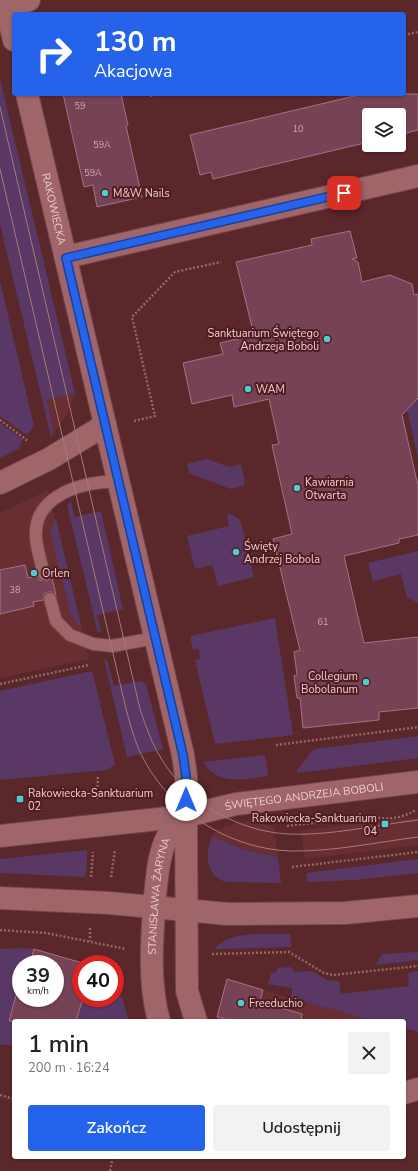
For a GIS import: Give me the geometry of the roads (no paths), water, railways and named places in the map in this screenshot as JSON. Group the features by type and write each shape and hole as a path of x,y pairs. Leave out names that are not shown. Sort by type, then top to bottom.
{"street":[{"path":"12,32 5,3 29,0"},
{"name":"RAKOWIECKA","path":"27,96 183,755 186,776 186,816"},
{"path":"66,258 418,176"},
{"path":"0,483 49,459 105,425"},
{"name":"ŚWIĘTEGO ANDRZEJA BOBOLI","path":"0,836 186,816 236,804 418,782"},
{"name":"STANISŁAWA ŻARYNA","path":"159,1019 152,982 152,952 154,907 160,853 165,840 174,827 186,816"},
{"name":"STANISŁAWA ŻARYNA","path":"186,816 185,910 187,991 195,1019"},
{"path":"0,898 154,907 228,914 352,913 418,906"},
{"path":"406,1092 418,1089"}],"lane":[{"path":"44,574 36,538 37,522 43,510 58,496 74,488 88,483 103,481 118,482"},
{"path":"50,599 56,621 70,635 93,644 112,646 155,638"}],"tram line":[{"path":"0,107 140,709 158,754 173,775 200,802 233,821 269,832 288,834 337,832 418,820"},
{"path":"0,169 126,709 139,750 151,771 165,790 182,807 201,822 222,834 244,843 267,849 291,851 322,850 418,837"}],"place":[{"name":"M&W Nails","path":"105,193"},
{"name":"Sanktuarium Świętego Andrzeja Boboli","path":"327,339"},
{"name":"WAM","path":"248,389"},
{"name":"Kawiarnia Otwarta","path":"297,488"},
{"name":"Święty Andrzej Bobola","path":"236,552"},
{"name":"Orlen","path":"34,573"},
{"name":"Collegium Bobolanum","path":"366,682"},
{"name":"Rakowiecka-Sanktuarium 02","path":"20,799"},
{"name":"Rakowiecka-Sanktuarium 04","path":"385,824"},
{"name":"Freeduchio","path":"241,1003"}]}
